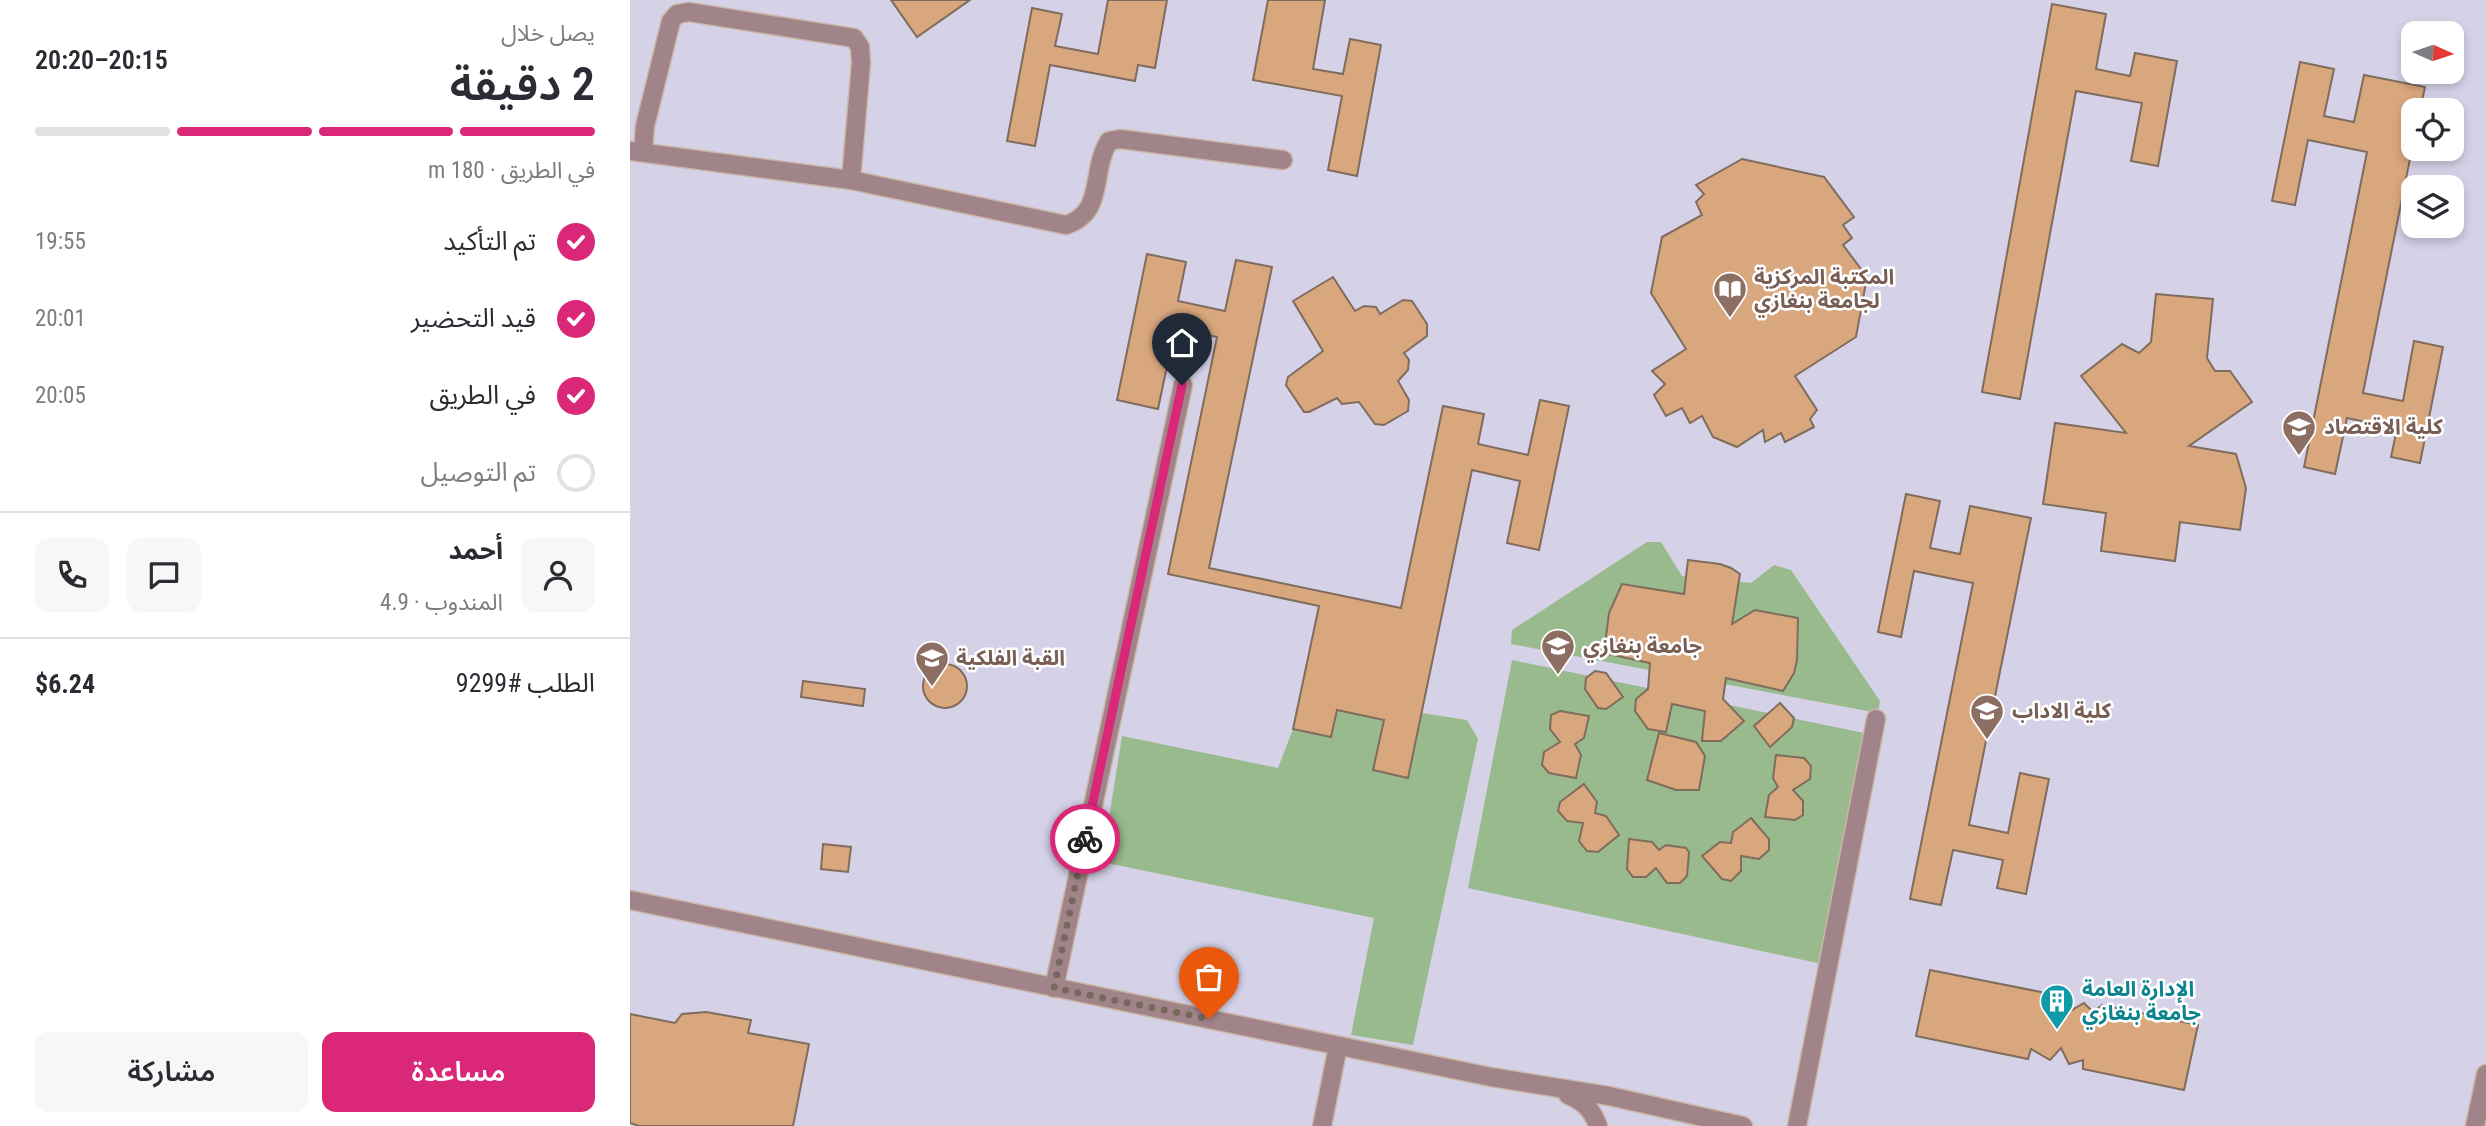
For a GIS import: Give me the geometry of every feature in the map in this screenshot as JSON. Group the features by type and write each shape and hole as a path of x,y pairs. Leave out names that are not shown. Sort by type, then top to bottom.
{"lane":[{"path":"852,180 861,63 860,47 854,38 689,12 677,14 671,21 638,125 636,152 852,180 1066,225 1080,221 1091,208 1102,151 1109,141 1120,139 1283,160"},
{"path":"1054,988 1182,385"},
{"path":"1797,1126 1876,719"},
{"path":"630,900 1338,1046 1609,1097 1743,1126"},
{"path":"1322,1126 1338,1046"},
{"path":"2476,1126 2486,1074"},
{"path":"1554,1088 1579,1100 1593,1111 1598,1126"}],"shaded area":[{"name":"جامعة بنغازي","path":"630,0 2486,0 2486,1126 630,1126"}],"green space":[{"path":"1647,542 1661,542 1682,576 1751,583 1774,565 1791,570 1880,701 1878,713 1511,644 1512,630"},
{"path":"1512,660 1864,733 1822,964 1468,888"},
{"path":"1337,710 1384,720 1374,770 1422,713 1467,720 1478,739 1413,1045 1351,1035 1374,918 1102,862 1122,736 1278,768 1293,729 1331,737"}],"building":[{"path":"891,0 970,0 917,37"},
{"path":"1108,0 1167,0 1155,68 1138,65 1135,81 1050,65 1035,146 1007,141 1032,8 1062,14 1055,46 1098,54"},
{"path":"1268,0 1325,0 1313,69 1343,74 1350,39 1381,45 1357,176 1328,170 1342,96 1253,80"},
{"path":"2052,4 2106,14 2096,69 2130,76 2135,53 2177,61 2158,166 2131,161 2142,103 2076,91 2020,399 1982,392"},
{"path":"2300,62 2334,69 2324,116 2354,122 2364,75 2425,87 2423,98 2401,98 2401,161 2410,161 2407,175 2401,175 2401,204 2363,393 2403,401 2414,341 2443,347 2420,463 2391,457 2397,429 2347,418 2335,474 2304,467 2367,152 2308,140 2295,205 2272,201"},
{"path":"1742,159 1824,177 1854,217 1843,225 1852,238 1843,245 1867,277 1856,337 1795,376 1817,410 1810,419 1814,427 1785,442 1781,433 1765,442 1763,430 1737,447 1713,437 1702,416 1690,423 1682,408 1666,416 1654,395 1665,384 1652,371 1686,349 1651,293 1662,237 1702,215 1696,202 1704,194 1696,185"},
{"path":"1147,254 1186,262 1178,301 1225,311 1236,260 1272,267 1209,568 1401,608 1443,406 1484,414 1478,444 1528,455 1540,400 1569,406 1539,550 1507,543 1520,481 1472,470 1408,778 1373,770 1384,720 1337,710 1331,737 1293,729 1319,606 1168,574 1217,337 1175,328 1158,409 1117,400"},
{"path":"1333,277 1355,311 1364,306 1376,307 1380,314 1403,300 1412,301 1427,324 1427,336 1404,353 1409,360 1408,370 1398,381 1409,400 1408,411 1384,425 1375,424 1359,402 1342,404 1337,398 1304,412 1286,385 1288,377 1323,351 1293,301"},
{"path":"2156,294 2213,299 2207,358 2215,371 2230,371 2252,402 2189,446 2236,454 2246,488 2240,530 2180,522 2175,561 2101,551 2106,513 2043,504 2055,423 2126,433 2081,376 2122,344 2139,353 2151,342"},
{"path":"1906,494 1940,501 1930,548 1960,554 1970,506 2031,518 1969,825 2008,833 2020,773 2049,779 2026,894 1997,888 2003,860 1953,850 1941,905 1910,899 1973,583 1914,571 1901,637 1878,632"},
{"path":"1688,560 1720,564 1740,574 1732,624 1755,610 1798,618 1797,660 1794,673 1783,691 1726,678 1723,699 1744,721 1721,741 1702,741 1705,711 1672,704 1666,732 1648,729 1635,711 1636,699 1648,689 1650,663 1608,654 1606,637 1609,613 1622,584 1684,594"},
{"path":"945,664 954,665 961,670 966,677 966,695 961,702 954,707 945,708 936,707 929,702 924,695 923,686 924,677 929,670 936,665"},
{"path":"1595,671 1606,673 1623,697 1606,709 1598,708 1585,689 1586,678"},
{"path":"803,681 865,689 863,706 801,697"},
{"path":"1780,703 1794,718 1792,727 1770,747 1754,726"},
{"path":"1560,711 1589,716 1584,738 1575,744 1581,755 1576,778 1549,773 1542,765 1544,752 1560,742 1550,729 1551,715"},
{"path":"1659,733 1696,742 1705,756 1699,790 1676,790 1647,780"},
{"path":"1776,755 1804,758 1811,766 1810,779 1793,790 1803,801 1803,815 1795,820 1765,817 1769,795 1778,787 1773,778"},
{"path":"1584,784 1597,802 1595,813 1606,816 1619,835 1598,852 1587,851 1579,841 1583,823 1567,821 1558,811 1560,802"},
{"path":"1751,818 1769,839 1769,850 1759,859 1741,856 1741,871 1731,881 1722,879 1702,856 1720,842 1731,843 1733,832"},
{"path":"1629,839 1652,842 1659,850 1666,845 1686,848 1689,852 1687,876 1680,883 1667,883 1656,868 1646,877 1633,877 1627,869"},
{"path":"823,844 851,847 848,872 821,869"},
{"name":"الإدارة العامة جامعة بنغازي","path":"1930,970 2041,992 2046,1000 2061,998 2065,1014 2084,1003 2093,1012 2102,1005 2198,1025 2184,1090 2083,1069 2083,1060 2069,1064 2061,1048 2050,1060 2031,1049 2028,1059 1916,1036"},
{"path":"706,1012 751,1020 748,1033 809,1044 793,1126 639,1126 630,1123 630,1014 675,1023 682,1014"}],"way so far":[{"path":"1085,839 1054,988 1209,1019"}],"place":[{"name":"المكتبة المركزية لجامعة بنغازي","path":"1730,319"},
{"name":"كلية الاقتصاد","path":"2299,457"},
{"name":"جامعة بنغازي","path":"1558,676"},
{"name":"القبة الفلكية","path":"932,688"},
{"name":"كلية الاداب","path":"1987,741"},
{"name":"الإدارة العامة جامعة بنغازي","path":"2057,1031"}],"route":[{"path":"1085,839 1182,385"}]}
